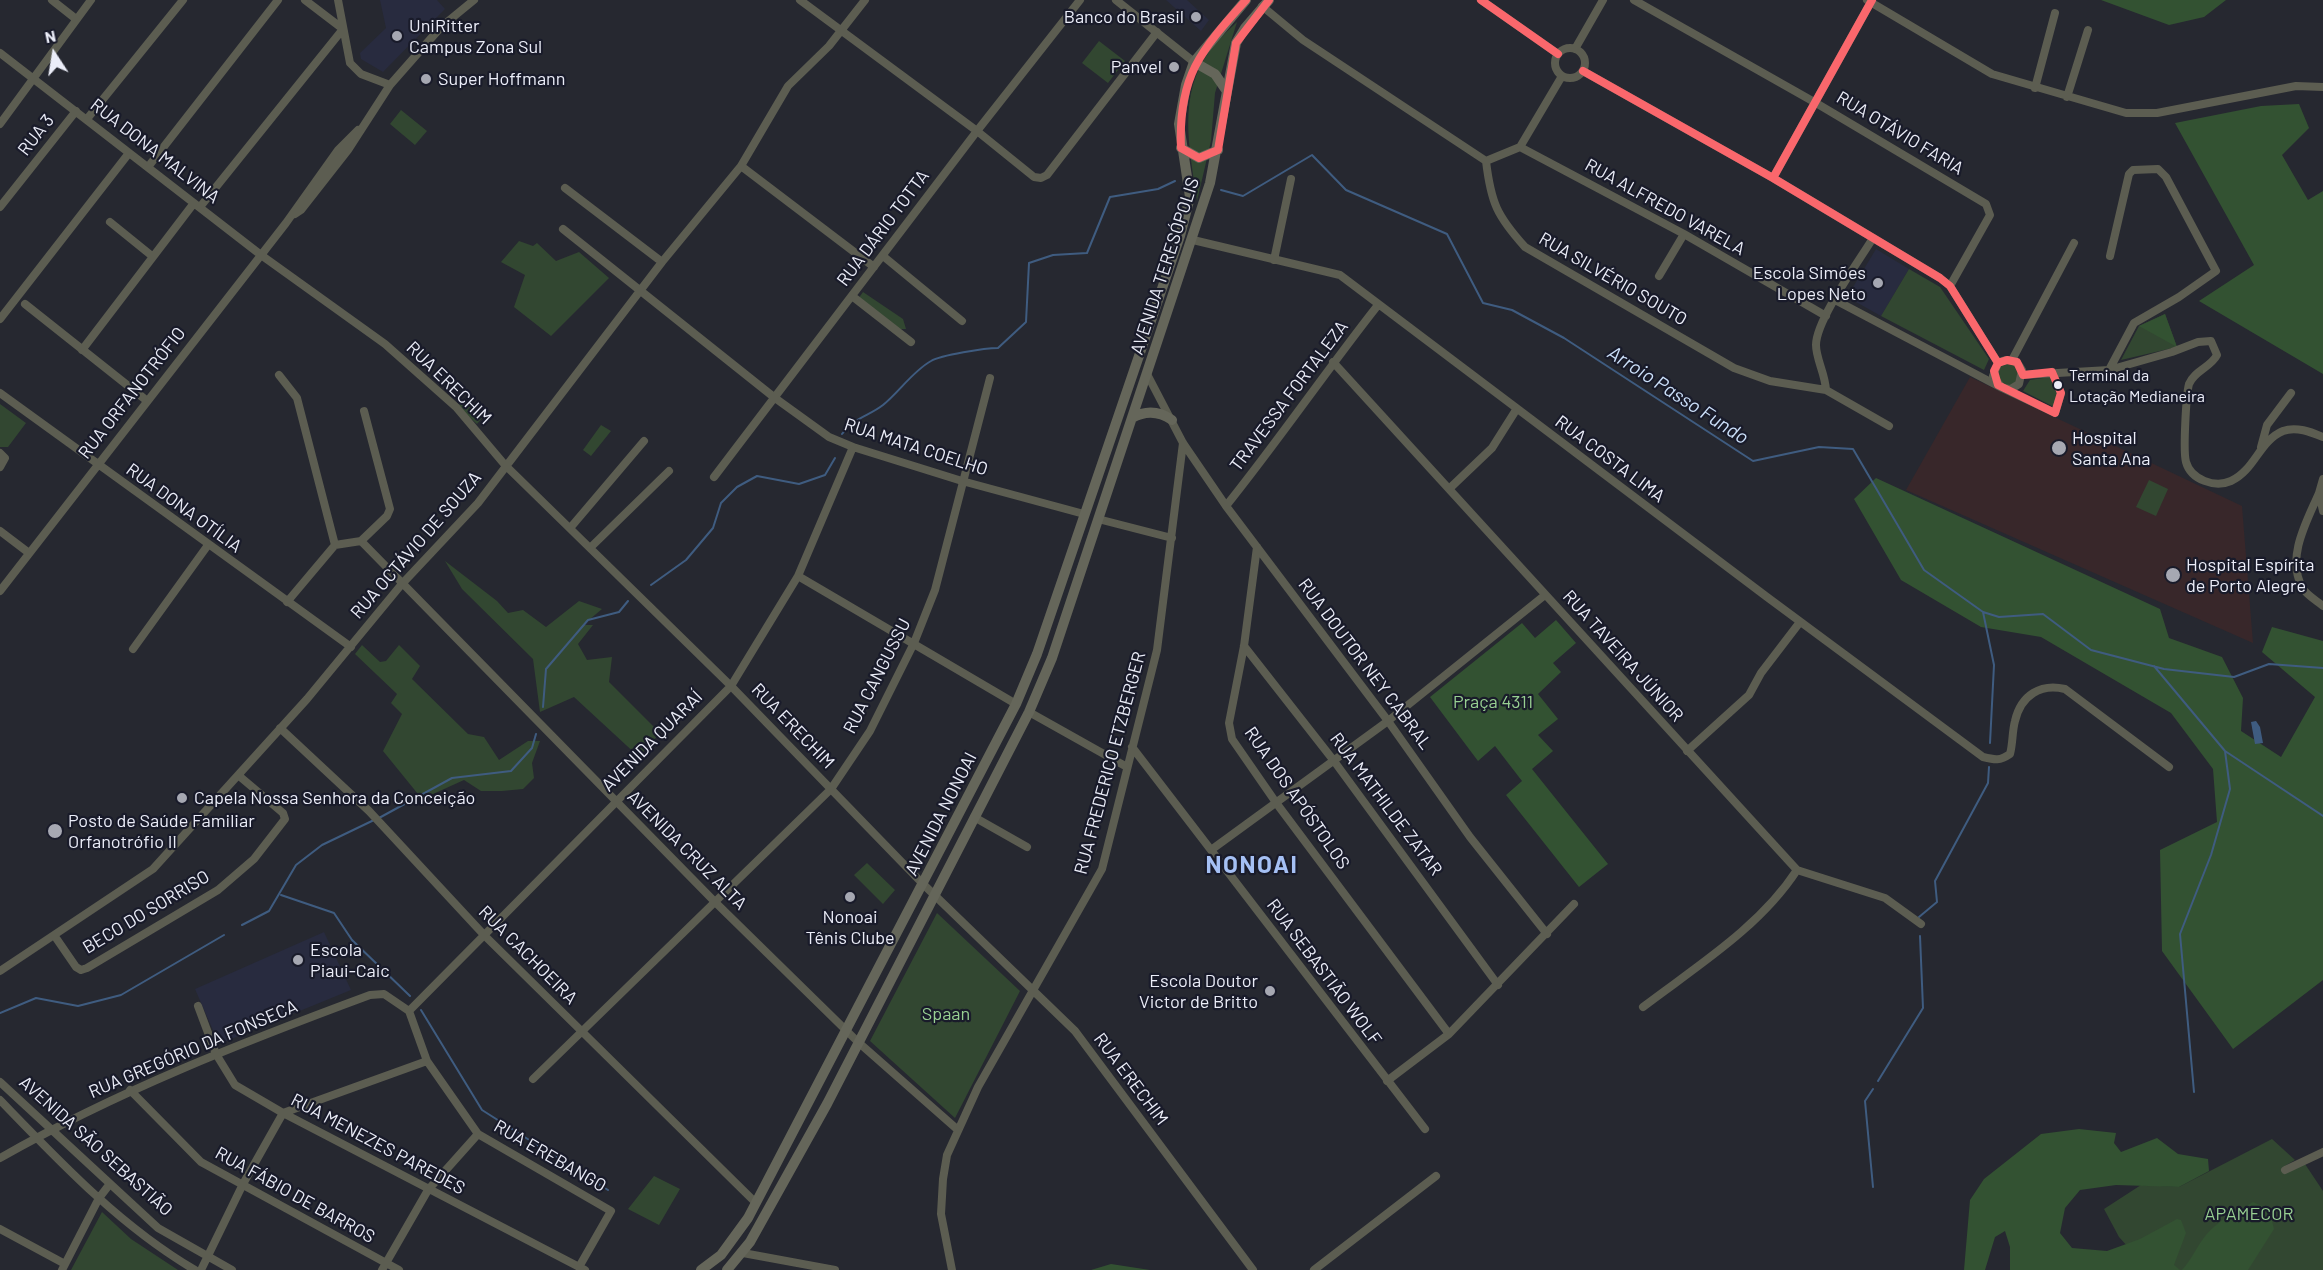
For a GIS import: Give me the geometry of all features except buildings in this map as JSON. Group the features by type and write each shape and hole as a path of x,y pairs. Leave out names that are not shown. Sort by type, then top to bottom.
{"main road":[{"name":"AVENIDA TERESÓPOLIS","path":"1144,341 1190,197 1181,148 1179,124 1181,103 1194,62 1246,0"},
{"name":"AVENIDA TERESÓPOLIS","path":"1147,374 1193,240 1218,150 1226,90 1236,43 1265,3"},
{"path":"1194,62 1215,74 1226,90"},
{"path":"1181,148 1199,158 1218,150"},
{"path":"1144,341 1146,350 1143,365 1147,374"},
{"name":"AVENIDA NONOAI","path":"701,1270 721,1255 756,1203 1017,704 1037,654 1144,341"},
{"name":"AVENIDA NONOAI","path":"727,1270 743,1253 827,1104 1029,712 1053,658 1147,374"},
{"path":"1132,418 1149,412 1161,414 1172,420"}],"street":[{"path":"51,0 76,20"},
{"path":"0,124 91,0"},
{"path":"87,119 183,0"},
{"path":"148,167 278,0"},
{"path":"304,0 343,29"},
{"path":"338,0 350,63 361,74 390,85"},
{"name":"RUA ORFANOTRÓFIO","path":"0,591 146,400 292,216 301,210 323,182 390,85 441,27 474,0"},
{"path":"800,0 843,29 1034,177 1041,178 1047,175 1157,32"},
{"name":"RUA OCTÁVIO DE SOUZA","path":"0,971 153,869 238,776 351,647 401,585 478,503 640,290 741,166 788,86 843,29 865,0"},
{"name":"RUA DÁRIO TOTTA","path":"714,477 977,131 1080,0"},
{"path":"1116,0 1194,62"},
{"path":"1481,0 1558,54"},
{"path":"1575,50 1603,0"},
{"name":"RUA OTÁVIO FARIA","path":"1634,0 1816,103 1990,208 1990,215 1950,286"},
{"path":"1773,178 1870,1 1992,74 2126,113 2157,113 2296,86 2323,87"},
{"path":"1265,3 1303,40 1486,161 1520,147 1562,76"},
{"path":"2035,88 2055,12"},
{"path":"82,350 152,256 343,29"},
{"path":"2067,97 2088,30"},
{"path":"1563,50 1575,50 1582,55 1585,62 1583,71 1569,78 1562,76 1555,66 1558,54 1563,50"},
{"name":"RUA DONA MALVINA","path":"0,53 261,255"},
{"path":"1583,71 1773,178 1941,278 1950,286 1998,363"},
{"name":"RUA 3","path":"0,207 76,111"},
{"name":"RUA ALFREDO VARELA","path":"1520,147 1684,234 1826,316"},
{"path":"0,318 129,153"},
{"name":"RUA SILVÉRIO SOUTO","path":"1486,161 1489,188 1502,221 1525,247 1734,368 1770,381 1826,390 1889,426"},
{"path":"741,166 874,267"},
{"path":"2109,370 2134,323 2179,297 2216,271 2166,177 2158,169 2133,170 2129,174 2110,256"},
{"path":"1274,260 1291,178"},
{"path":"565,188 662,262"},
{"path":"110,222 152,256"},
{"name":"RUA MATA COELHO","path":"563,229 775,398 829,437 853,447 962,481 1084,514"},
{"path":"1659,276 1684,234"},
{"path":"1826,390 1825,375 1816,348 1816,337 1835,300 1873,238"},
{"name":"RUA COSTA LIMA","path":"1193,240 1340,275 1516,410 1983,757 1995,760 2003,759 2010,754 2018,711 2037,689 2049,685 2065,689 2169,767"},
{"path":"2012,360 2073,243"},
{"name":"RUA ERECHIM","path":"261,255 385,344 456,407 505,465 571,527 731,686 933,895 1075,1031 1253,1270"},
{"path":"883,256 962,321"},
{"path":"852,296 911,342"},
{"path":"1835,300 2002,388 2055,413 2061,393 2052,372"},
{"path":"25,303 146,400"},
{"name":"TRAVESSA FORTALEZA","path":"1226,506 1273,447 1333,362 1378,306"},
{"path":"2023,375 2109,370 2198,342 2211,341 2217,355 2195,375 2188,391 2185,461 2188,468 2200,480 2218,484 2230,482 2250,466 2260,448 2267,424 2290,393"},
{"path":"1998,363 2012,360 2020,366 2023,375 2016,387 2002,388"},
{"name":"RUA TAVEIRA JÚNIOR","path":"1333,362 1797,870 1885,898 1921,924"},
{"name":"RUA DOUTOR NEY CABRAL","path":"1151,363 1166,407"},
{"path":"1998,363 1993,376 2002,388"},
{"name":"RUA DOUTOR NEY CABRAL","path":"1147,374 1183,443 1226,506 1388,721 1470,837 1547,934"},
{"path":"279,375 297,398 335,545"},
{"name":"RUA CANGUSSU","path":"533,1079 831,789 870,731 914,643 935,590 990,378"},
{"name":"RUA DONA OTÍLIA","path":"0,393 351,647"},
{"path":"1449,489 1492,448 1516,410"},
{"path":"287,602 335,545 361,541 387,516 390,509 364,411"},
{"path":"2260,448 2273,436 2286,430 2300,429 2323,437"},
{"path":"571,527 644,441"},
{"name":"RUA FREDERICO ETZBERGER","path":"952,1270 941,1215 947,1155 978,1087 1032,989 1099,877 1157,650 1183,443"},
{"name":"AVENIDA QUARAÍ","path":"409,1011 615,800 731,686 798,576 853,447"},
{"path":"0,453 5,459 0,467"},
{"path":"591,547 669,471"},
{"path":"2323,479 2298,541 2298,565 2302,588 2323,606"},
{"path":"2319,493 2323,511"},
{"path":"1098,519 1172,538"},
{"path":"0,531 29,553"},
{"name":"AVENIDA CRUZ ALTA","path":"361,541 401,585 714,901 858,1042 958,1130"},
{"path":"134,649 208,545"},
{"name":"RUA DOS APÓSTOLOS","path":"1257,547 1244,646 1229,723 1232,739 1277,804 1449,1034"},
{"path":"798,576 1017,704"},
{"path":"1211,850 1388,721 1545,596"},
{"path":"1687,751 1749,695 1761,673 1800,622"},
{"name":"RUA MATHILDE ZATAR","path":"1244,646 1334,761 1498,985"},
{"path":"1029,712 1127,767"},
{"name":"RUA CACHOEIRA","path":"280,728 369,811 484,936 756,1203"},
{"name":"RUA SEBASTIÃO WOLF","path":"1132,747 1425,1129"},
{"name":"BECO DO SORRISO","path":"54,935 76,967 87,968 214,892 254,859 285,819 283,813 238,776"},
{"path":"974,817 1027,847"},
{"path":"1643,1007 1738,935 1784,890 1797,870"},
{"path":"1387,1081 1449,1034 1574,904"},
{"name":"RUA GREGÓRIO DA FONSECA","path":"0,1158 50,1128 130,1090 216,1054 370,995 384,994 409,1011"},
{"name":"RUA MENEZES PAREDES","path":"198,1005 216,1054 236,1085 283,1113 428,1190 582,1268"},
{"name":"RUA EREBANGO","path":"409,1011 427,1061 478,1134 610,1210 582,1268"},
{"path":"201,1270 243,1184 283,1113 427,1061"},
{"name":"AVENIDA SÃO SEBASTIÃO","path":"0,1082 158,1228 232,1270"},
{"name":"RUA FÁBIO DE BARROS","path":"130,1090 201,1162 243,1184 384,1267 399,1270"},
{"name":"AVENIDA SÃO SEBASTIÃO","path":"0,1100 99,1198 146,1240 195,1270"},
{"path":"384,1267 428,1190 478,1134"},
{"path":"2285,1170 2323,1152"},
{"path":"1314,1270 1436,1176"},
{"path":"0,1229 63,1267 99,1198 109,1185"},
{"path":"743,1253 796,1267 834,1270"}],"shaded area":[{"name":"UniRitter Campus Zona Sul","path":"380,0 437,0 445,9 383,72 361,59 360,53 386,28"},
{"name":"Banco do Brasil","path":"1166,0 1187,0 1209,20 1201,31"},
{"name":"Escola Simões Lopes Neto","path":"1876,249 1909,269 1881,316 1847,297"},
{"name":"Hospital Espírita de Porto Alegre","path":"1970,377 2242,506 2253,643 1906,490"},
{"name":"Escola Piaui-Caic","path":"324,932 351,990 219,1044 195,989"}],"green space":[{"path":"2101,0 2226,0 2204,17 2169,25"},
{"path":"1237,22 1215,93 1211,141 1197,201 1188,123 1193,85 1211,49"},
{"path":"1099,41 1125,61 1108,83 1082,63"},
{"path":"2299,104 2309,128 2282,155 2308,200 2323,191 2323,374 2199,301 2254,265 2175,123 2261,106"},
{"path":"401,110 427,131 415,145 390,124"},
{"path":"519,241 533,246 537,243 556,261 579,252 609,278 551,336 514,307 525,275 501,262"},
{"path":"1909,269 1940,287 1989,359 1984,370 1881,316"},
{"path":"863,292 903,319 906,329 898,329 858,299"},
{"path":"2165,314 2177,347 2121,360 2139,326"},
{"path":"2165,314 2177,347 2139,326"},
{"path":"2008,363 2016,366 2019,374 2016,382 2008,385 2000,382 1997,374 2000,366"},
{"path":"2050,377 2057,391 2054,407 2023,391 2030,380"},
{"path":"462,400 482,418 477,424 458,407"},
{"path":"0,404 26,423 8,447 0,447"},
{"path":"601,425 611,431 591,456 583,450"},
{"path":"1876,478 2160,609 2169,638 2222,657 2243,698 2241,731 2281,757 2315,697 2262,652 2272,627 2323,641 2323,980 2233,1049 2162,951 2160,850 2217,822 2213,769 2171,713 2041,637 1981,627 1901,580 1854,499"},
{"path":"2149,480 2168,489 2156,516 2136,507"},
{"path":"445,561 497,601 508,613 523,610 546,627 579,601 602,609 583,625 593,625 578,644 587,660 612,657 609,682 660,733 639,757 574,697 540,712 533,659 462,589"},
{"name":"Praça 4311","path":"1556,620 1576,643 1553,663 1561,672 1538,694 1558,719 1538,735 1553,751 1532,769 1608,864 1579,887 1506,795 1522,781 1495,746 1478,761 1430,697 1522,623 1535,638"},
{"path":"362,645 380,662 386,661 399,645 420,666 412,679 468,734 484,737 499,760 528,741 540,741 532,763 534,778 523,789 502,791 481,791 464,780 422,799 383,751 402,714 391,703 397,694 355,654"},
{"path":"867,863 895,890 883,904 854,875"},
{"name":"Spaan","path":"937,913 1020,991 955,1118 870,1041"},
{"path":"2079,1129 2116,1133 2114,1143 2121,1152 2157,1138 2178,1154 2208,1159 2209,1171 2179,1187 2116,1185 2080,1190 2065,1208 2060,1233 2072,1248 2107,1251 2140,1239 2177,1219 2181,1220 2186,1233 2174,1265 2180,1270 2010,1270 2010,1247 2005,1231 1995,1237 1985,1270 1964,1270 1970,1200 1984,1179 2041,1134"},
{"name":"APAMECOR","path":"2272,1139 2295,1160 2283,1167 2305,1164 2323,1191 2323,1270 2149,1270 2119,1237 2104,1209 2141,1185 2179,1187"},
{"path":"654,1176 680,1189 659,1225 628,1209"},
{"path":"2253,1202 2269,1209 2274,1229 2248,1270 2182,1270 2211,1230"},
{"path":"102,1212 131,1239 178,1270 71,1270"},
{"path":"1111,1264 1150,1270 1091,1270"}],"water":[{"path":"2256,721 2260,727 2263,743 2255,744 2251,722"}],"waterway":[{"name":"Arroio Passo Fundo","path":"1221,190 1243,196 1312,155 1346,190 1447,234 1483,303 1512,310 1564,338 1753,461 1819,447 1853,449 1924,570 1983,612 1999,617 2043,614 2091,650 2164,669 2234,677 2269,664 2323,668"},
{"name":"Arroio Passo Fundo","path":"842,434 856,421 883,405 918,370 931,361 963,352 998,348 1026,322 1029,263 1053,255 1087,253 1110,197 1158,189 1175,181"},
{"name":"Arroio Passo Fundo","path":"651,585 686,560 713,528 721,503 737,487 757,476 799,484 825,475 835,458"},
{"name":"Arroio Passo Fundo","path":"543,707 546,669 588,620 619,612 628,601"},
{"path":"1983,612 1994,665 1990,743"},
{"path":"2154,666 2225,751 2323,816"},
{"name":"Arroio Passo Fundo","path":"379,818 452,778 511,771 532,748 536,734"},
{"path":"2194,1092 2180,934 2211,855 2230,789 2225,751"},
{"path":"1919,917 1937,902 1935,881 1988,783 1989,767"},
{"name":"Arroio Passo Fundo","path":"242,925 269,911 296,865 322,845 374,820"},
{"path":"281,895 334,913 352,940 410,996"},
{"name":"Arroio Passo Fundo","path":"0,1013 36,998 78,1006 121,995 224,935"},
{"path":"1878,1081 1923,1008 1920,936"},
{"path":"421,1010 482,1110 608,1190"},
{"path":"1873,1089 1865,1101 1873,1187"}],"transit line":[{"path":"1246,0 1204,51 1188,83 1183,102 1181,148 1199,158 1218,150 1236,43 1269,0"},
{"path":"1481,0 1558,54"},
{"path":"1773,178 1872,0"},
{"path":"1583,71 1773,178 1940,278 1950,286 1998,363"},
{"path":"2007,360 2017,362 2023,375 2052,372 2061,393 2055,413 1998,385 1994,371 1998,363 2007,360"}],"place":[{"name":"Banco do Brasil","path":"1196,17"},
{"name":"UniRitter Campus Zona Sul","path":"397,36"},
{"name":"Panvel","path":"1174,67"},
{"name":"Super Hoffmann","path":"426,79"},
{"name":"Escola Simões Lopes Neto","path":"1878,283"},
{"name":"Terminal da Lotação Medianeira","path":"2058,385"},
{"name":"Hospital Santa Ana","path":"2059,448"},
{"name":"Hospital Espírita de Porto Alegre","path":"2173,575"},
{"name":"Capela Nossa Senhora da Conceição","path":"182,798"},
{"name":"Posto de Saúde Familiar Orfanotrófio II","path":"55,831"},
{"name":"Nonoai Tênis Clube","path":"850,897"},
{"name":"Escola Piaui-Caic","path":"298,960"},
{"name":"Escola Doutor Victor de Britto","path":"1270,991"}],"district":[{"name":"NONOAI","path":"1252,865"}]}
